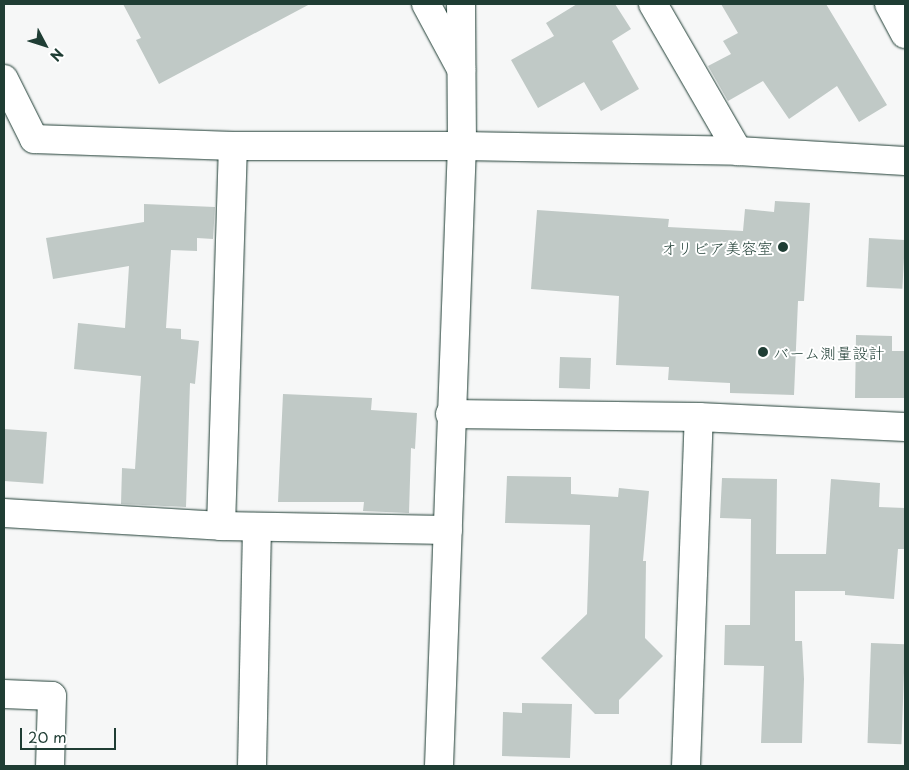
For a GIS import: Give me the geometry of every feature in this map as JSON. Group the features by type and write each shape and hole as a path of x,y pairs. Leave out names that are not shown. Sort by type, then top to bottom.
{"street":[{"path":"426,4 461,69"},
{"path":"439,766 448,530 450,414 462,146 461,4"},
{"path":"653,4 738,151"},
{"path":"890,4 905,34"},
{"path":"4,79 34,139 233,146 462,146 738,151 905,160"},
{"path":"221,526 233,146"},
{"path":"450,414 699,417 905,427"},
{"path":"686,766 699,417"},
{"path":"4,513 221,526 448,530"},
{"path":"252,766 257,527"},
{"path":"4,694 52,696 50,766"}],"building":[{"path":"123,4 310,4 159,84 136,40 141,38"},
{"path":"577,4 615,4 631,29 612,41 639,89 601,111 584,82 538,108 511,60 554,36 546,23"},
{"path":"721,4 826,4 887,105 859,122 837,86 789,119 763,81 728,101 708,66 731,54 723,41 738,33"},
{"path":"775,201 810,203 804,301 798,301 794,395 730,393 730,383 668,380 669,367 616,365 619,296 531,289 537,210 669,219 668,227 743,231 745,209 774,212"},
{"path":"144,204 215,207 213,239 197,238 197,251 171,250 166,328 181,329 181,339 199,341 195,384 190,383 186,507 121,504 122,468 135,469 141,376 74,369 78,323 125,328 129,266 53,279 46,238 144,222"},
{"path":"869,238 905,240 902,289 866,287"},
{"path":"856,335 892,336 892,351 905,351 905,398 855,398"},
{"path":"560,357 591,358 590,389 559,388"},
{"path":"283,394 372,398 371,410 417,413 415,449 411,448 409,513 363,511 364,502 278,502"},
{"path":"4,429 47,432 43,484 4,481"},
{"path":"507,476 571,477 571,494 618,497 619,488 649,491 643,561 646,561 645,638 663,656 619,700 619,714 595,714 541,658 587,614 590,525 505,523"},
{"path":"722,478 777,479 776,554 826,554 831,479 880,483 879,507 905,508 905,549 898,549 894,599 845,595 845,591 795,591 795,641 802,641 804,679 802,743 761,743 764,666 724,665 725,625 750,625 751,519 720,518"},
{"path":"871,643 905,644 901,744 868,743"},
{"path":"522,703 572,704 570,758 502,756 503,712 522,713"}],"place":[{"name":"オリビア美容室","path":"783,247"},
{"name":"バーム測量設計","path":"763,352"}]}
